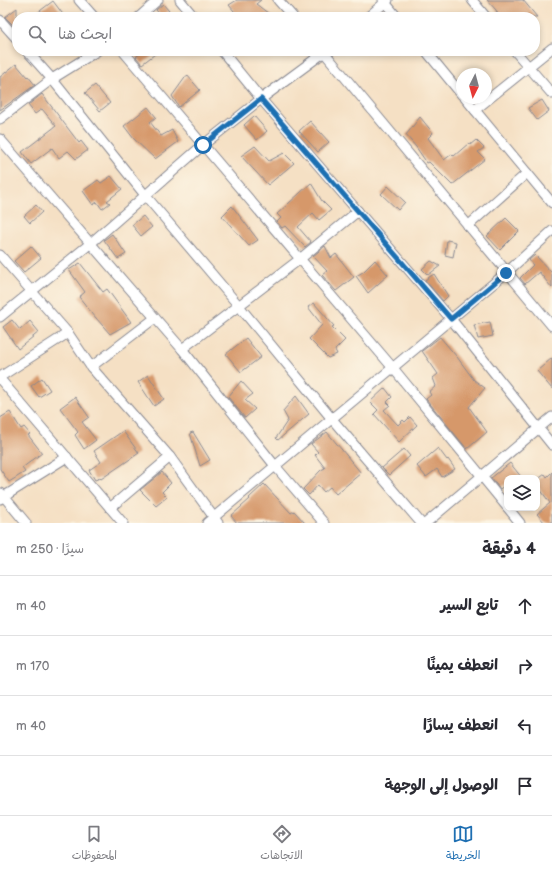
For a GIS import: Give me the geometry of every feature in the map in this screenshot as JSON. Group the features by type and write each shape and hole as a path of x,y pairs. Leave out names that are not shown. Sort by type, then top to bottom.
{"street":[{"path":"79,0 90,12"},
{"path":"145,12 158,0"},
{"path":"278,0 289,12"},
{"path":"472,0 482,12"},
{"path":"182,1 190,12"},
{"path":"373,12 385,1 393,12"},
{"path":"0,20 12,34"},
{"path":"475,110 552,48"},
{"path":"31,56 144,195 421,523"},
{"path":"0,119 52,80 89,56"},
{"path":"127,56 393,368 504,504"},
{"path":"226,56 261,99 451,319 552,445"},
{"path":"0,317 91,243 144,195 203,145 317,56"},
{"path":"328,56 506,273 552,326"},
{"path":"430,56 456,88"},
{"path":"519,56 552,94"},
{"path":"470,104 552,203"},
{"path":"0,139 182,349 276,467 324,523"},
{"path":"468,226 527,173"},
{"path":"182,349 239,306 358,211"},
{"path":"0,255 68,333 90,367 170,457 213,521 506,273 552,231"},
{"path":"90,367 154,318"},
{"path":"68,333 0,378 123,523"},
{"path":"426,523 552,417"},
{"path":"26,523 1,496 68,457"},
{"path":"110,508 170,457"},
{"path":"510,511 520,523"}],"building":[{"path":"237,0 261,0 256,4 266,12 235,12 229,5"},
{"path":"487,0 523,0 533,12 497,12"},
{"path":"53,1 61,12 39,12"},
{"path":"163,4 169,11 158,12 156,10"},
{"path":"17,8 17,12 12,12 12,24 5,17"},
{"path":"137,56 152,56 142,64 136,57"},
{"path":"16,64 35,85 0,110 0,77"},
{"path":"187,75 200,90 179,107 172,96"},
{"path":"95,85 110,103 100,111 85,93"},
{"path":"42,94 79,143 81,141 88,150 76,159 68,151 59,158 52,148 31,164 22,152 56,126 42,109 35,114 28,105"},
{"path":"542,100 549,111 537,120 528,108"},
{"path":"148,107 156,117 150,122 161,136 172,130 178,142 155,159 134,139 124,126"},
{"path":"254,116 267,131 257,140 244,125"},
{"path":"420,117 433,133 428,138 444,160 452,154 454,156 469,143 470,145 476,140 484,148 478,152 485,159 452,185 429,162 427,163 406,135"},
{"path":"310,121 329,142 318,152 299,131"},
{"path":"255,146 269,161 284,153 294,163 268,185 241,156"},
{"path":"111,176 122,189 107,201 110,203 102,209 97,202 93,205 83,191 98,180 101,183"},
{"path":"311,183 322,201 331,210 319,220 313,213 298,227 311,242 305,247 285,226 282,228 277,222 281,218 277,214"},
{"path":"388,186 405,202 398,210 381,194"},
{"path":"36,205 42,212 30,223 24,216"},
{"path":"232,206 258,240 249,246 222,216"},
{"path":"143,216 152,227 141,236 132,225"},
{"path":"506,218 519,231 500,250 487,236"},
{"path":"112,234 126,254 118,259 104,240"},
{"path":"447,240 456,242 453,257 445,255"},
{"path":"31,246 41,258 24,272 14,261"},
{"path":"325,246 331,258 336,254 354,277 336,291 322,275 327,271 313,256"},
{"path":"535,255 552,273 552,288 539,272 525,284 520,278 533,265 529,260"},
{"path":"375,260 388,275 368,293 356,276 363,272"},
{"path":"431,261 440,266 428,275 422,269"},
{"path":"80,263 103,292 107,289 131,322 110,334 96,318 79,297 85,292 69,270"},
{"path":"434,274 448,296 443,301 425,280"},
{"path":"314,303 334,326 332,327 345,340 335,350 337,354 328,358 309,339 322,325 308,307"},
{"path":"12,320 20,330 30,321 39,332 18,349 3,327"},
{"path":"490,322 493,336 478,339 474,325"},
{"path":"440,337 474,380 485,388 469,407 487,432 467,449 426,399 431,395 429,392 436,386 433,378 438,374 422,351"},
{"path":"246,338 261,357 241,372 226,354"},
{"path":"552,358 552,389 537,371"},
{"path":"148,375 164,399 154,406 138,382"},
{"path":"42,378 50,390 39,397 31,386"},
{"path":"241,381 253,394 245,400 255,409 245,418 228,397"},
{"path":"385,388 392,397 387,402 390,405 384,410 398,425 403,420 405,422 410,417 417,425 399,442 374,414 378,410 370,402"},
{"path":"296,396 309,414 278,440 276,438 288,420 283,411"},
{"path":"75,397 89,417 82,422 96,440 84,449 75,435 78,432 60,408"},
{"path":"10,412 21,429 24,427 30,434 28,435 42,453 22,468 25,472 9,482 0,469 0,418"},
{"path":"123,431 139,453 101,479 95,480 89,470 101,462 94,451"},
{"path":"193,432 210,460 200,466 190,433"},
{"path":"327,432 361,473 336,494 330,487 324,492 318,485 309,495 303,489 321,470 325,468 315,455 318,452 311,444"},
{"path":"438,448 455,469 442,477 437,469 426,477 417,466"},
{"path":"404,449 410,456 389,475 382,468"},
{"path":"510,463 520,475 504,475 504,486 500,489 491,478"},
{"path":"162,472 171,483 162,492 167,497 156,506 140,490"},
{"path":"552,472 552,523 545,523 537,514 550,503 540,489 540,478 545,474 547,477"},
{"path":"264,484 291,513 294,511 305,523 237,523 231,516"}],"route":[{"path":"203,145 261,99 451,319 506,273"}]}
